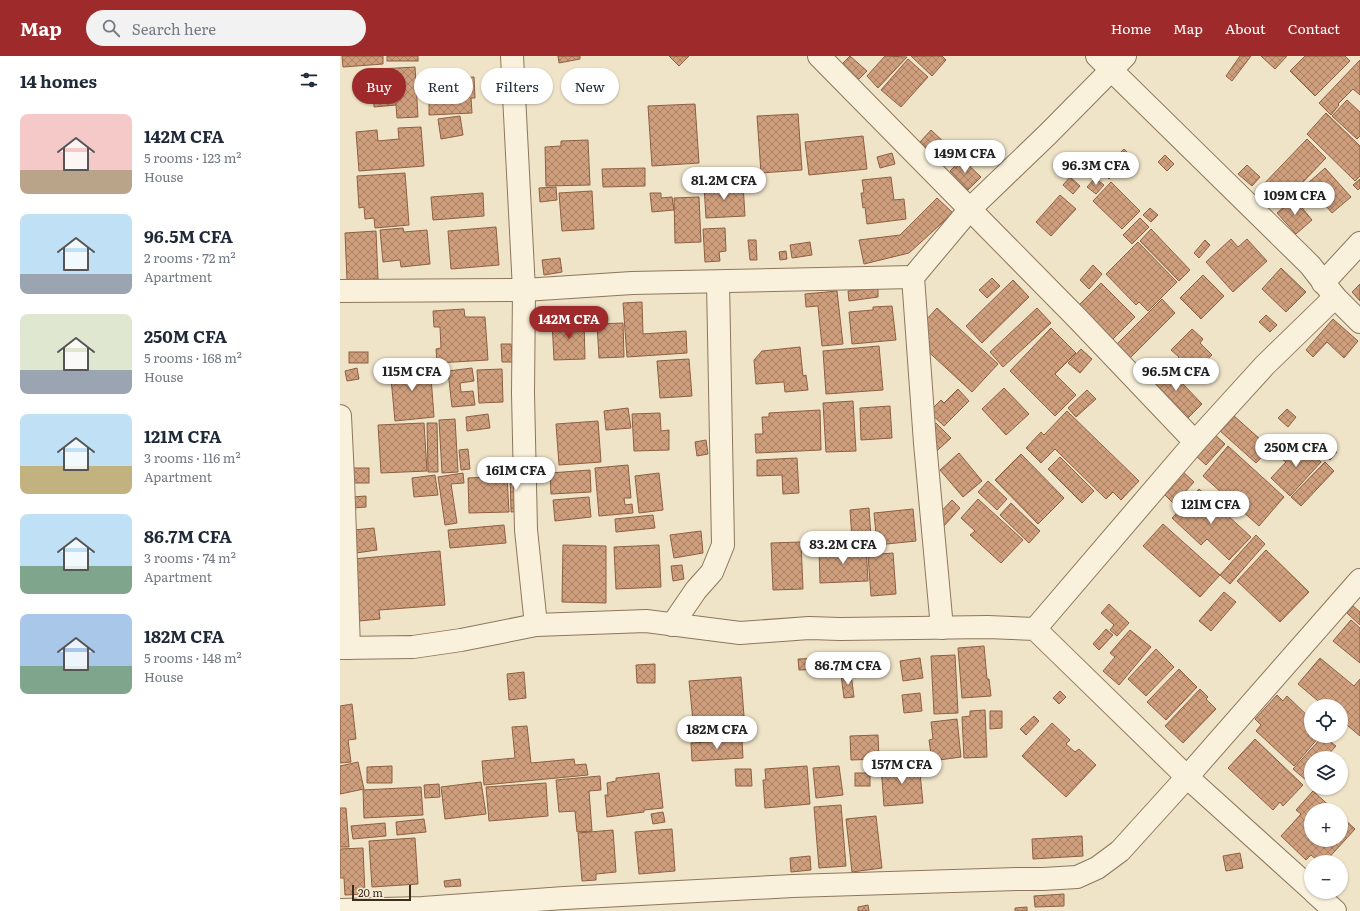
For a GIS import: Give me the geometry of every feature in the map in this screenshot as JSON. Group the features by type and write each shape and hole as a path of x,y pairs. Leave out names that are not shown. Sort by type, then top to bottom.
{"street":[{"path":"512,56 524,290 523,393 526,530 536,625"},
{"path":"819,56 1078,319 1195,442"},
{"path":"942,628 925,443 913,277 970,209 1048,134 1111,61 1310,265 1329,290 1360,322"},
{"path":"1035,629 1195,442 1265,365 1329,290 1360,243"},
{"path":"340,291 524,290 632,283 913,277"},
{"path":"672,625 696,590 712,572 722,545 718,282"},
{"path":"340,416 344,486 344,648 413,647 461,640 536,625 646,621 740,633 809,628 1011,627 1035,629 1188,777 1304,883"},
{"path":"340,910 423,908 564,898 793,886 1077,877 1097,868 1120,852 1188,777 1360,580"},
{"path":"1322,899 1335,911"}],"building":[{"path":"342,56 383,56 383,64 343,67"},
{"path":"387,56 418,56 418,61 387,61"},
{"path":"558,56 580,56 580,59 559,63"},
{"path":"669,56 689,56 679,66"},
{"path":"850,56 867,71 857,81 841,65"},
{"path":"885,56 907,57 878,88 867,76"},
{"path":"911,56 942,56 946,60 932,76"},
{"path":"1240,56 1251,56 1232,81 1226,76"},
{"path":"1261,56 1287,56 1275,69"},
{"path":"1305,56 1345,56 1350,61 1315,96 1290,71"},
{"path":"908,59 928,77 901,107 881,90"},
{"path":"1360,60 1360,95 1353,89 1338,104 1339,105 1331,115 1319,103"},
{"path":"415,67 414,104 417,104 418,117 397,118 396,105 374,107 374,104 406,104 406,68 398,68"},
{"path":"474,77 475,98 473,98"},
{"path":"1347,100 1360,112 1360,136 1357,139 1332,116"},
{"path":"429,104 471,104 472,113 429,115"},
{"path":"695,104 699,163 652,166 648,106"},
{"path":"1326,113 1360,146 1360,176 1355,181 1307,134"},
{"path":"798,114 802,170 761,173 757,116"},
{"path":"460,116 463,135 441,139 438,119"},
{"path":"421,127 424,166 359,171 356,132 377,130 378,141 399,139 398,128"},
{"path":"931,130 947,145 936,157 920,142"},
{"path":"863,136 867,169 809,175 805,142"},
{"path":"1307,139 1326,158 1278,208 1259,189"},
{"path":"588,140 590,185 546,186 545,147 561,146 561,141"},
{"path":"1124,149 1132,157 1109,179 1099,169 1106,163 1108,165"},
{"path":"892,153 895,164 880,168 877,157"},
{"path":"1165,155 1174,164 1167,171 1158,162"},
{"path":"962,159 981,177 968,190 950,171"},
{"path":"1247,165 1260,177 1252,186 1238,174"},
{"path":"645,168 645,186 603,187 602,169"},
{"path":"1325,168 1351,197 1332,213 1307,184"},
{"path":"405,173 409,225 375,228 374,218 365,219 364,207 359,208 357,176"},
{"path":"891,177 894,200 904,199 906,219 867,224 865,207 863,208 861,193 864,193 862,180"},
{"path":"1070,177 1080,186 1073,194 1063,185"},
{"path":"1095,178 1104,185 1096,194 1087,187"},
{"path":"1360,179 1360,188 1358,190 1353,185"},
{"path":"1111,182 1140,211 1122,229 1093,201"},
{"path":"743,184 745,216 706,218 704,186"},
{"path":"556,187 557,200 540,202 539,188"},
{"path":"592,191 594,229 562,231 559,193"},
{"path":"483,193 484,216 433,220 431,197"},
{"path":"650,193 661,193 661,198 672,197 674,210 652,212"},
{"path":"1060,195 1076,209 1051,236 1036,222"},
{"path":"699,197 701,242 675,243 674,198"},
{"path":"937,198 953,213 909,253 864,264 859,240 900,235"},
{"path":"1294,198 1312,220 1296,234 1277,213"},
{"path":"1150,208 1158,215 1151,222 1143,215"},
{"path":"1140,218 1149,227 1132,244 1123,235"},
{"path":"496,227 499,265 451,269 448,231"},
{"path":"403,228 404,232 427,230 430,264 401,267 400,260 383,262 380,230"},
{"path":"725,228 726,251 719,252 720,261 705,262 703,229"},
{"path":"1151,229 1190,270 1179,281 1140,241"},
{"path":"376,231 378,279 347,280 345,233"},
{"path":"1231,239 1238,247 1247,239 1267,261 1233,292 1206,262"},
{"path":"748,240 756,240 757,260 750,260"},
{"path":"1205,240 1210,245 1199,258 1194,253"},
{"path":"810,242 812,255 792,258 790,245"},
{"path":"1138,242 1177,282 1148,311 1139,302 1136,305 1106,274"},
{"path":"786,251 787,259 780,260 779,252"},
{"path":"560,258 562,272 544,275 542,260"},
{"path":"1093,265 1102,274 1089,289 1080,280"},
{"path":"1281,268 1306,292 1286,312 1262,289"},
{"path":"1203,275 1224,296 1201,319 1180,298"},
{"path":"992,278 1000,286 987,298 979,290"},
{"path":"1013,280 1029,297 982,343 966,326"},
{"path":"1101,283 1135,317 1113,339 1079,305"},
{"path":"1360,284 1360,301 1352,292"},
{"path":"878,288 878,297 849,301 848,291"},
{"path":"837,291 843,344 822,346 818,306 806,307 805,294"},
{"path":"1162,299 1175,313 1129,359 1116,345"},
{"path":"642,302 643,334 686,331 687,353 627,357 623,303"},
{"path":"892,306 896,340 852,344 849,312 873,310 873,307"},
{"path":"937,308 998,364 972,392 920,344 925,321"},
{"path":"1037,308 1051,323 1003,367 990,352"},
{"path":"464,309 465,317 485,317 488,360 437,363 436,349 441,348 440,327 434,327 433,311"},
{"path":"1266,315 1277,325 1270,332 1259,322"},
{"path":"1333,319 1358,341 1344,358 1327,342 1313,357 1306,350"},
{"path":"584,320 585,359 554,360 552,322"},
{"path":"623,323 624,357 599,358 597,324"},
{"path":"1051,328 1076,353 1055,374 1076,395 1055,416 1010,371"},
{"path":"1192,329 1203,339 1200,343 1212,355 1189,378 1174,363 1179,357 1171,350"},
{"path":"501,344 511,344 513,362 502,362"},
{"path":"879,346 883,390 826,394 823,351"},
{"path":"800,347 803,376 806,375 808,390 785,392 784,382 756,384 754,360 762,351"},
{"path":"1081,349 1092,359 1080,373 1068,363"},
{"path":"349,352 368,352 368,363 349,363"},
{"path":"1148,358 1156,367 1149,374 1140,365"},
{"path":"689,359 692,396 660,398 657,361"},
{"path":"430,364 434,417 395,421 390,368"},
{"path":"1164,364 1202,404 1187,419 1149,379"},
{"path":"357,368 359,379 347,381 345,371"},
{"path":"472,368 474,381 460,383 461,392 473,391 475,405 452,407 448,371"},
{"path":"502,369 503,402 479,403 477,370"},
{"path":"1004,388 1029,414 1006,435 982,409"},
{"path":"958,389 969,401 944,426 929,412 941,400 944,403"},
{"path":"1087,390 1096,399 1076,417 1068,408"},
{"path":"853,401 856,451 826,452 823,403"},
{"path":"890,406 892,438 861,440 860,408"},
{"path":"628,408 631,428 606,430 604,411"},
{"path":"1287,409 1296,417 1288,427 1278,418"},
{"path":"820,410 821,450 756,453 755,434 763,434 762,417 769,417 769,413"},
{"path":"1067,411 1139,481 1121,500 1113,492 1106,499 1055,449 1041,463 1026,448 1041,432 1044,435"},
{"path":"660,413 661,431 669,430 669,450 634,451 632,414"},
{"path":"488,414 490,428 467,431 466,417"},
{"path":"1233,415 1270,448 1256,463 1219,430"},
{"path":"455,419 458,472 442,473 439,420"},
{"path":"598,421 601,462 559,465 556,424"},
{"path":"424,423 427,471 381,473 378,425"},
{"path":"427,423 437,423 438,472 428,472"},
{"path":"936,423 951,438 929,458 927,431"},
{"path":"1213,433 1225,444 1206,465 1194,454"},
{"path":"706,440 708,454 697,456 695,442"},
{"path":"1299,441 1321,462 1290,496 1271,478 1286,462 1282,459"},
{"path":"1325,442 1337,452 1330,460 1318,450"},
{"path":"1228,446 1284,497 1259,526 1203,476"},
{"path":"468,449 470,469 461,470 459,450"},
{"path":"959,453 982,481 963,497 940,470"},
{"path":"1021,454 1064,498 1038,524 995,480"},
{"path":"1060,457 1094,491 1082,503 1048,469"},
{"path":"797,458 799,493 783,494 782,475 757,476 757,460"},
{"path":"1325,462 1334,471 1301,506 1291,497"},
{"path":"628,465 631,498 624,498 625,505 632,504 633,513 599,516 595,468"},
{"path":"349,468 369,468 369,483 349,483"},
{"path":"590,470 591,492 551,494 550,473"},
{"path":"1181,470 1194,482 1174,504 1162,492"},
{"path":"510,471 521,471 522,511 511,512"},
{"path":"463,473 464,483 451,484 457,523 445,525 438,477"},
{"path":"659,473 663,510 639,513 635,476"},
{"path":"435,475 438,495 414,497 412,478"},
{"path":"507,476 509,512 469,513 468,478"},
{"path":"988,481 1007,499 997,510 978,492"},
{"path":"1199,489 1251,537 1229,560 1207,539 1201,545 1172,518"},
{"path":"366,496 366,507 353,508 352,497"},
{"path":"589,497 591,517 555,521 553,500"},
{"path":"978,499 1023,540 1001,563 970,535 975,531 961,518"},
{"path":"952,500 960,508 944,526 935,518"},
{"path":"1011,503 1040,531 1029,543 1000,515"},
{"path":"869,508 871,538 852,539 850,510"},
{"path":"913,509 916,541 877,545 874,513"},
{"path":"653,515 655,528 616,532 615,519"},
{"path":"1163,524 1220,575 1200,597 1143,546"},
{"path":"504,525 506,543 450,548 448,530"},
{"path":"374,528 377,550 356,553 354,530"},
{"path":"701,531 703,553 674,558 670,535"},
{"path":"1256,535 1265,544 1230,584 1220,575"},
{"path":"801,542 803,589 773,590 771,543"},
{"path":"563,545 606,546 606,603 562,602"},
{"path":"659,545 661,587 616,589 614,547"},
{"path":"866,546 868,581 820,583 819,548"},
{"path":"1266,550 1309,592 1280,622 1237,581"},
{"path":"440,551 445,605 379,610 380,619 359,621 353,559"},
{"path":"893,553 896,594 871,596 868,555"},
{"path":"682,565 684,579 673,581 671,566"},
{"path":"1224,592 1236,602 1211,631 1199,621"},
{"path":"1109,604 1129,623 1117,636 1110,630 1114,625 1101,613"},
{"path":"1353,606 1360,612 1360,625 1347,613"},
{"path":"1351,620 1360,628 1360,663 1333,641"},
{"path":"1106,629 1113,635 1099,650 1093,644"},
{"path":"1130,630 1151,647 1119,685 1103,671 1115,657 1110,653"},
{"path":"984,646 987,679 989,679 991,696 962,698 958,648"},
{"path":"1156,649 1174,667 1146,696 1128,679"},
{"path":"955,655 958,713 934,714 931,656"},
{"path":"823,658 823,669 799,670 798,659"},
{"path":"920,658 923,678 903,681 900,661"},
{"path":"1320,658 1354,686 1360,679 1360,736 1348,726 1348,699 1316,699 1298,684"},
{"path":"655,664 655,683 637,683 636,665"},
{"path":"1179,669 1197,687 1166,720 1147,702"},
{"path":"524,672 526,698 509,700 507,674"},
{"path":"851,674 854,697 844,698 841,675"},
{"path":"741,677 744,716 693,721 689,681"},
{"path":"1200,689 1208,697 1206,699 1216,709 1183,743 1165,726"},
{"path":"1060,691 1066,697 1059,704 1053,698"},
{"path":"920,693 922,711 904,713 902,695"},
{"path":"1277,695 1283,701 1287,696 1304,712 1304,743 1314,743 1307,751 1304,751 1304,754 1294,766 1256,731 1261,725 1255,719"},
{"path":"352,704 356,739 348,740 351,762 340,763 340,706"},
{"path":"985,710 987,757 964,758 962,717 970,716 970,711"},
{"path":"990,711 1002,711 1002,728 990,729"},
{"path":"1034,716 1039,721 1026,735 1020,729"},
{"path":"957,719 961,757 932,761 929,740 933,739 931,722"},
{"path":"1052,723 1070,740 1066,744 1075,752 1079,749 1096,765 1066,797 1022,756"},
{"path":"527,726 531,763 574,759 575,765 586,764 588,775 484,785 482,761 515,758 512,727"},
{"path":"878,735 879,759 851,760 850,736"},
{"path":"1255,739 1303,785 1283,806 1280,802 1273,810 1228,768"},
{"path":"742,740 743,758 692,761 691,743"},
{"path":"1317,743 1332,743 1336,746 1331,751 1309,751"},
{"path":"1304,757 1304,778 1293,769"},
{"path":"358,762 364,789 340,794 340,766"},
{"path":"919,763 923,803 884,806 881,766"},
{"path":"392,766 392,783 367,783 367,767"},
{"path":"807,766 810,804 765,808 763,780 766,780 765,769"},
{"path":"839,766 843,795 816,798 813,768"},
{"path":"735,769 751,769 752,786 736,786"},
{"path":"659,773 663,808 607,817 605,795 608,795 607,783 616,781 616,778"},
{"path":"855,773 870,773 870,786 855,786"},
{"path":"600,776 601,790 589,791 592,831 577,832 575,811 559,812 556,780"},
{"path":"481,782 486,814 445,819 441,787"},
{"path":"546,783 548,816 489,821 486,787"},
{"path":"439,784 440,797 425,798 424,785"},
{"path":"421,787 423,815 364,818 363,790"},
{"path":"1309,795 1317,795 1326,803 1304,803 1304,847 1339,847 1331,855 1304,855 1304,858 1281,836 1301,814 1296,810"},
{"path":"841,805 846,866 819,868 814,807"},
{"path":"340,808 346,808 349,847 340,847"},
{"path":"663,812 665,822 653,824 651,814"},
{"path":"876,816 882,868 852,872 846,819"},
{"path":"424,819 426,832 397,835 396,822"},
{"path":"1348,822 1355,829 1348,837"},
{"path":"385,823 386,836 353,839 351,826"},
{"path":"672,829 675,871 639,874 635,832"},
{"path":"613,830 616,872 596,874 596,880 582,881 578,833"},
{"path":"1082,836 1083,856 1033,859 1032,839"},
{"path":"415,838 418,884 372,887 369,841"},
{"path":"363,848 365,894 345,895 344,878 340,878 340,849"},
{"path":"1240,853 1243,868 1226,871 1223,856"},
{"path":"810,856 811,870 791,872 790,858"},
{"path":"460,879 461,886 445,887 444,881"},
{"path":"1064,894 1064,906 1035,907 1034,896"},
{"path":"868,905 869,911 858,911 858,907"},
{"path":"1027,907 1027,911 1015,911 1015,908"}]}
